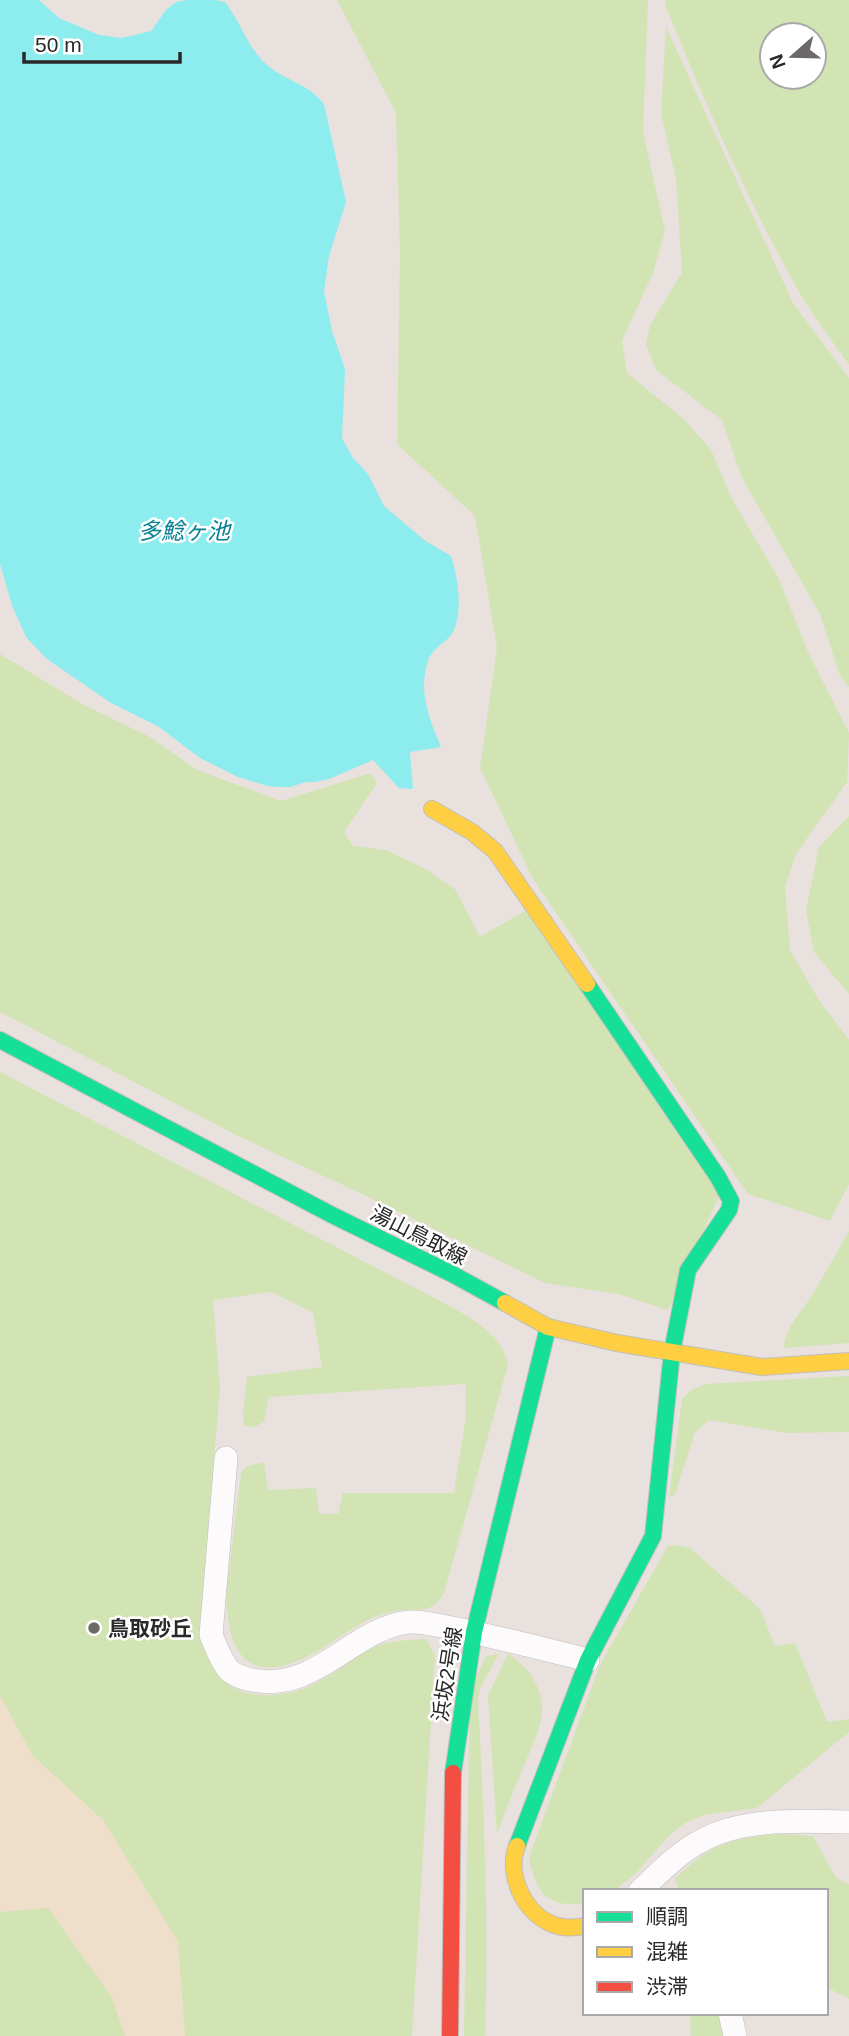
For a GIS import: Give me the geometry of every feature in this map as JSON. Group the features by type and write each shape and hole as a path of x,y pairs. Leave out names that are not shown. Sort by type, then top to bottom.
{"street":[{"path":"432,809 472,832 495,852 514,876 703,1154 731,1200 729,1210 688,1270 672,1352 653,1536 588,1660 514,1853 516,1878 523,1899 533,1913 543,1921 559,1927 583,1926"},
{"name":"湯山鳥取線","path":"0,1041 332,1215 454,1275 548,1327 617,1343 762,1367 849,1361"},
{"name":"浜坂2号線","path":"450,2036 453,1773 474,1632 548,1327"},
{"path":"226,1458 211,1635 230,1672 259,1681 282,1680 322,1665 382,1629 412,1621 474,1632 588,1660"},
{"path":"651,1887 698,1842 730,1829 764,1824 849,1822"},
{"path":"730,2015 735,2036"}],"green space":[{"path":"337,0 648,0 643,132 665,231 653,273 622,341 627,373 685,420 711,450 733,501 778,577 808,652 849,733 847,782 796,854 785,887 790,950 820,1002 849,1040 849,1184 830,1221 748,1194 533,879 480,768 497,648 475,516 397,444 400,255 396,113"},
{"path":"665,0 849,0 849,365 804,300 779,255 711,114"},
{"path":"666,27 793,303 849,378 849,687 840,676 820,614 742,478 722,420 656,370 646,344 650,325 682,273 676,179 661,114"},
{"path":"0,654 84,705 150,737 197,770 281,801 371,773 377,783 344,832 353,846 386,850 427,870 455,889 480,937 528,909 721,1192 668,1310 618,1294 545,1283 236,1135 0,1012"},
{"path":"849,816 849,994 814,952 806,911 819,847"},
{"path":"0,1072 452,1307 492,1335 505,1354 508,1365 444,1593 439,1600 426,1609 395,1611 372,1618 319,1650 291,1663 273,1667 258,1666 246,1660 238,1650 228,1617 226,1595 241,1473 247,1466 264,1462 268,1490 316,1488 319,1514 338,1514 343,1493 454,1493 466,1416 465,1384 269,1397 264,1422 254,1427 244,1426 247,1377 322,1367 313,1313 271,1292 213,1300 220,1388 200,1626 202,1641 213,1667 230,1686 242,1692 272,1695 308,1687 365,1652 385,1643 426,1639 435,1655 412,2036 0,2036"},
{"path":"849,1231 849,1343 784,1348 791,1326"},
{"path":"849,1376 849,1432 786,1433 709,1420 695,1432 675,1494 669,1498 682,1399 693,1389 706,1384"},
{"path":"668,1546 690,1548 760,1609 775,1646 795,1643 827,1722 849,1719 849,1732 757,1808 704,1815 685,1823 616,1889 583,1889 583,1903 561,1903 552,1900 539,1888 529,1857 600,1665"},
{"path":"499,1653 480,1689 478,1699 485,1868 485,2036 464,2036 470,1689 486,1657"},
{"path":"508,1654 526,1669 536,1683 542,1713 497,1834 488,1695"},
{"path":"763,1836 813,1836 836,1878 849,1884 849,1999 828,1988 828,1889 678,1889 675,1878 714,1848"},
{"path":"690,2015 720,2015 724,2036 691,2036"}],"sand":[{"path":"0,1696 33,1756 103,1820 178,1941 185,2036 125,2036 111,1996 48,1908 0,1912"}],"water":[{"name":"多鯰ヶ池","path":"0,0 39,0 59,18 99,35 122,38 151,31 166,10 176,2 225,2 253,49 265,63 310,91 324,104 346,202 329,256 324,291 332,331 345,369 342,438 353,458 368,474 384,506 424,540 451,556 458,585 459,607 455,627 451,635 431,654 424,681 426,704 441,747 410,752 413,789 399,788 373,760 329,779 290,787 268,786 238,777 200,758 159,727 111,703 47,659 26,637 12,605 0,564"}],"traffic: fast":[{"path":"517,1846 588,1660 653,1536 672,1352 688,1270 729,1210 731,1201 718,1177 587,984"},
{"path":"0,1040 505,1303"},
{"path":"453,1773 474,1632 548,1327"}],"traffic: slow":[{"path":"432,809 472,832 495,851 587,984"},
{"path":"505,1303 548,1327 617,1343 762,1367 849,1361"},
{"path":"517,1846 514,1857 516,1880 533,1911 556,1926 583,1926"}],"traffic: jam":[{"path":"450,2036 453,1773"}],"place":[{"name":"鳥取砂丘","path":"94,1628"}]}
